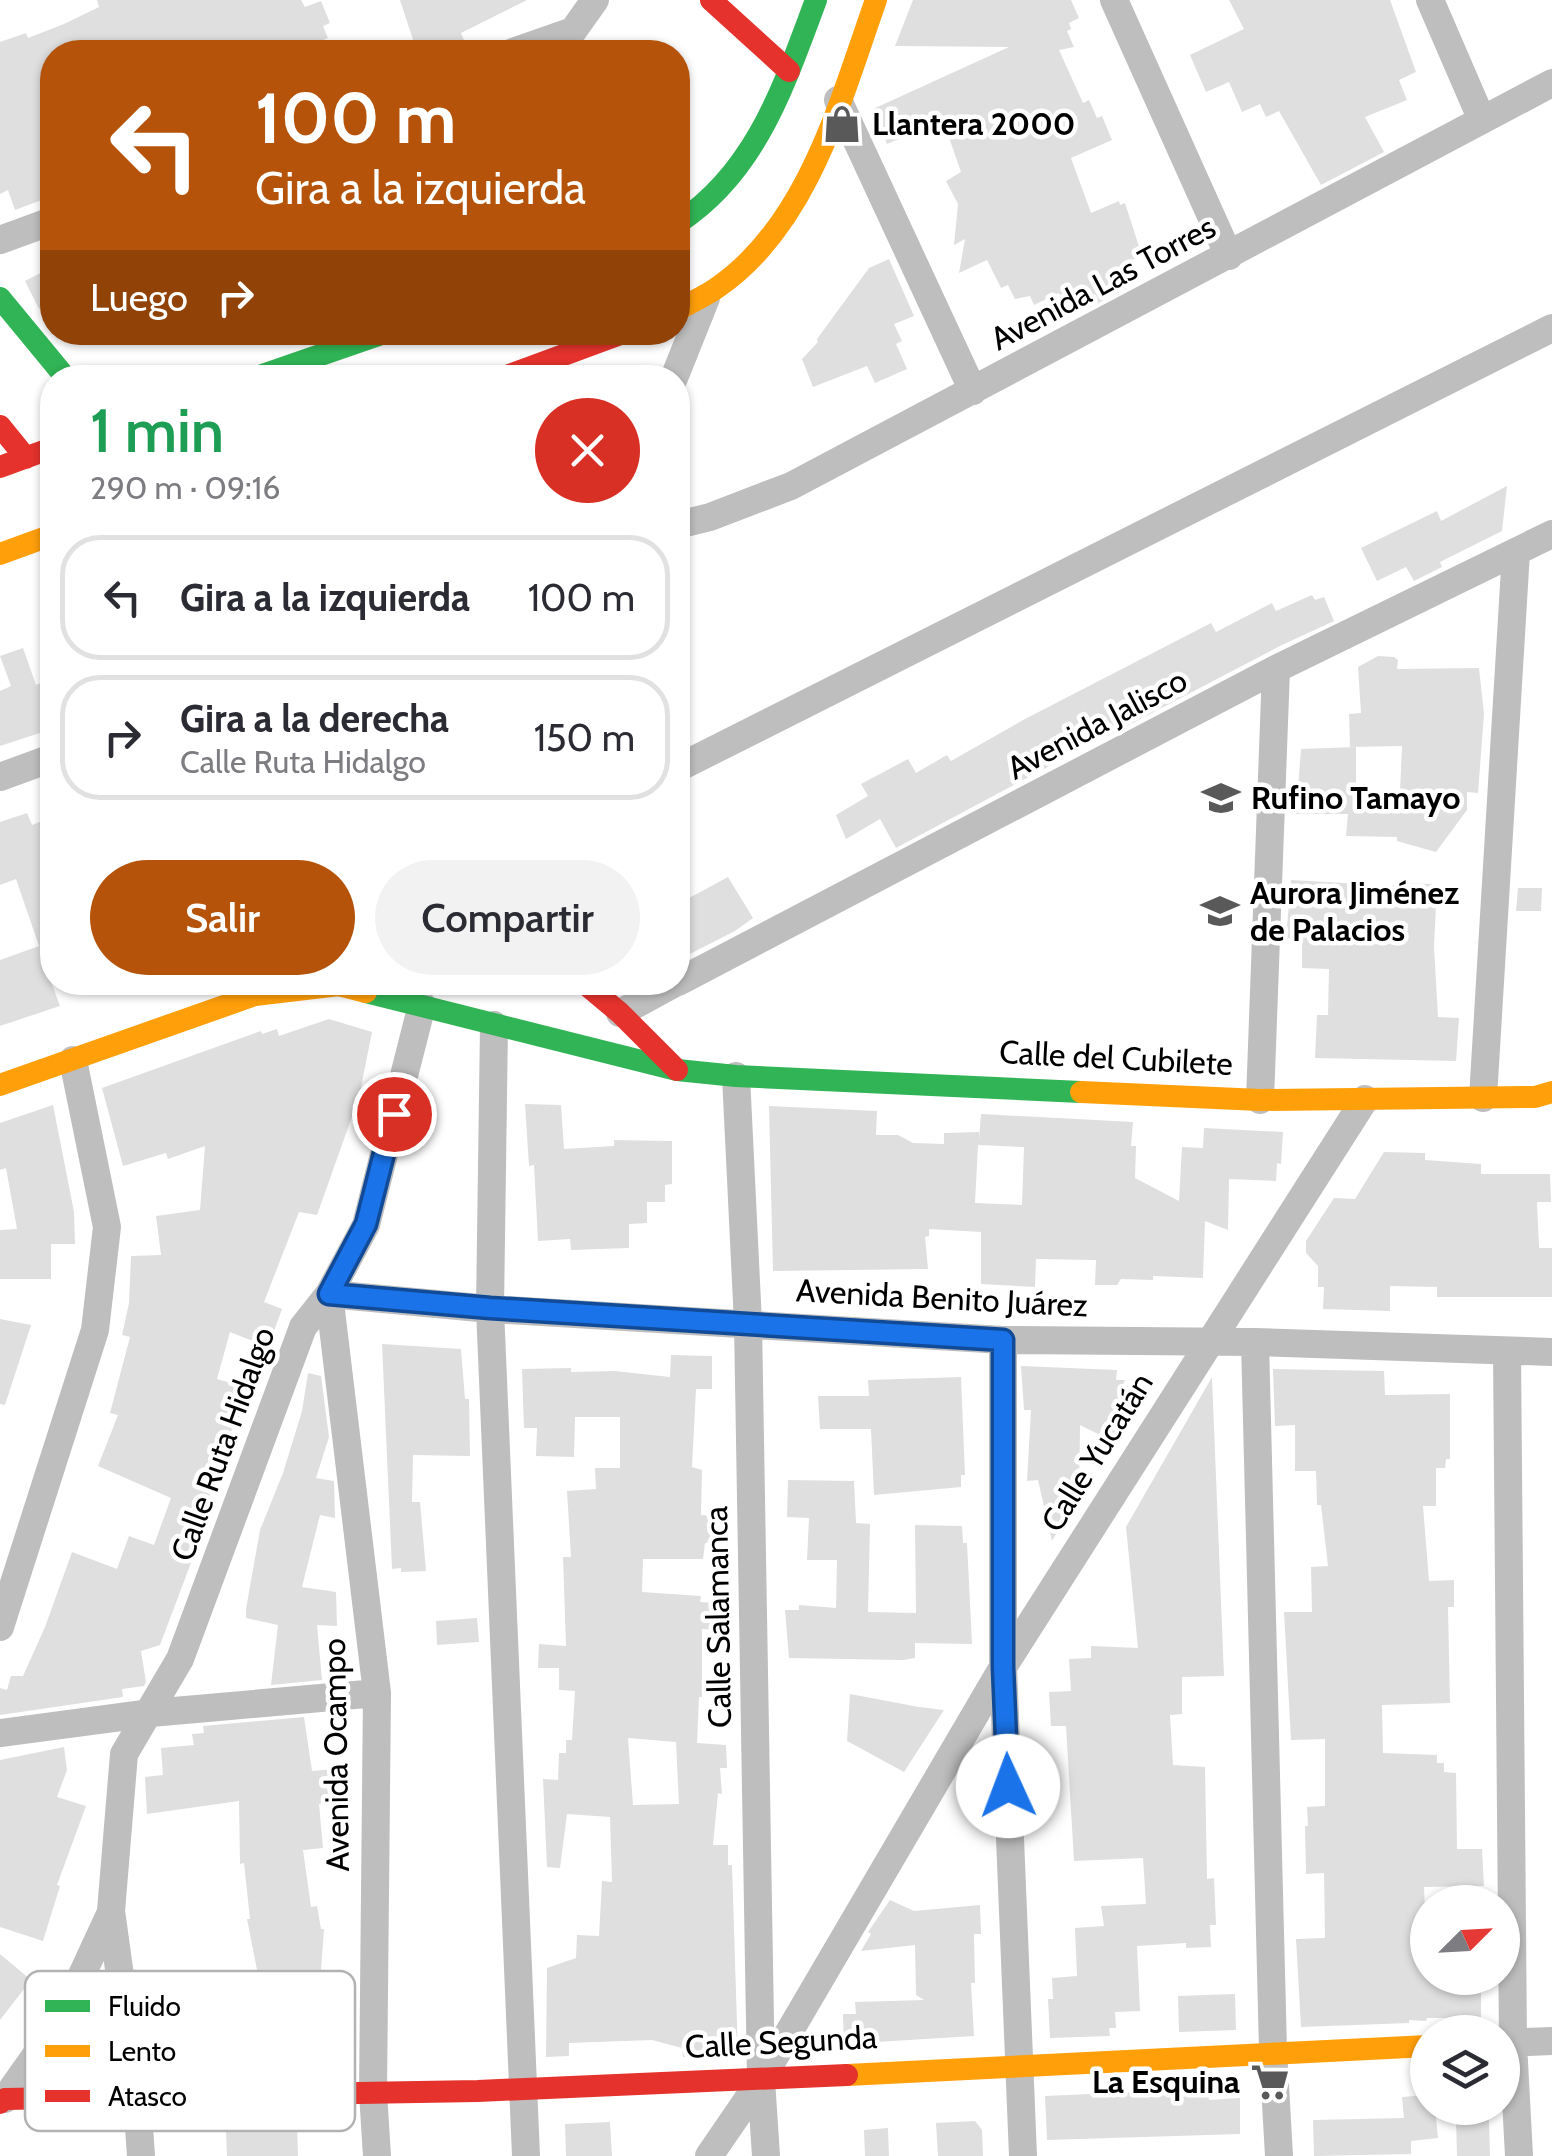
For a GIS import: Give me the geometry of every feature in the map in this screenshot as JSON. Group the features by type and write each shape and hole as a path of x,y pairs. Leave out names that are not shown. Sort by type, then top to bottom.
{"street":[{"path":"547,40 572,31 595,0"},
{"path":"711,0 789,71"},
{"path":"690,215 715,196 747,155 789,71 816,0"},
{"path":"690,305 706,298 751,262 778,225 812,164 876,0"},
{"path":"1114,0 1229,256"},
{"path":"1430,0 1482,118"},
{"name":"Avenida Las Torres","path":"690,521 791,486 1552,84"},
{"path":"838,100 973,391"},
{"path":"0,240 40,225"},
{"path":"0,298 55,365"},
{"path":"690,338 706,298"},
{"path":"690,762 1552,328"},
{"path":"292,365 349,345"},
{"path":"537,365 591,345"},
{"path":"0,426 26,458"},
{"path":"0,467 40,453"},
{"name":"Avenida Jalisco","path":"690,975 1276,669 1552,534"},
{"path":"0,554 40,539"},
{"path":"1482,1098 1516,552"},
{"path":"1260,1100 1276,669"},
{"path":"0,777 40,762"},
{"name":"Calle del Cubilete","path":"0,1085 255,995"},
{"name":"Calle del Cubilete","path":"383,995 677,1070 736,1076 1260,1100 1546,1096"},
{"path":"599,995 677,1070"},
{"name":"Avenida Jalisco","path":"620,1012 652,995"},
{"name":"Calle Ruta Hidalgo","path":"112,1911 124,1754 180,1659 303,1327 329,1294 366,1224 422,1004"},
{"path":"494,1025 490,1308 526,2156"},
{"path":"0,1627 95,1330 107,1227 73,1060"},
{"name":"Calle Salamanca","path":"736,1076 748,1323 760,2080 766,2156"},
{"name":"Calle Yucatán","path":"709,2156 760,2080 1003,1667 1365,1099"},
{"name":"Avenida Benito Juárez","path":"329,1294 490,1308 1003,1340 1256,1342 1552,1352"},
{"name":"Avenida Ocampo","path":"329,1294 376,1693 372,2093 377,2156"},
{"path":"1003,1340 1003,1667 1023,2156"},
{"path":"1256,1342 1273,2050 1279,2156"},
{"path":"1508,1352 1508,2015"},
{"path":"0,1733 151,1713 376,1693"},
{"path":"112,1911 120,1971"},
{"path":"84,1971 112,1911"},
{"path":"1520,2042 1552,2041"},
{"name":"Calle Segunda","path":"355,2093 760,2080 1019,2062 1410,2046"},
{"path":"2,2101 25,2069"},
{"path":"1516,2125 1519,2156"},
{"path":"139,2131 141,2156"}],"building":[{"path":"97,0 301,0 305,7 321,1 330,23 323,26 328,38 323,40 40,40 40,201 15,210 8,190 0,194 0,42 26,33 28,38 99,7"},
{"path":"400,0 527,0 461,33 464,40 413,40"},
{"path":"913,0 1071,0 1079,18 1069,23 1071,29 1067,31 1074,47 1059,50 1083,103 1089,100 1097,118 1102,116 1112,140 1071,158 1091,213 1119,201 1120,205 1125,203 1142,256 1120,265 1129,287 1085,310 1084,306 1068,314 1059,293 1034,305 1030,296 1015,299 1008,285 1001,288 987,260 959,273 965,239 954,245 958,204 946,181 961,172 943,120 887,144 873,109 1009,47 895,46"},
{"path":"1229,0 1390,0 1416,72 1399,80 1407,100 1365,117 1384,152 1321,185 1279,111 1266,117 1260,104 1242,112 1229,82 1206,92 1190,55 1244,29"},
{"path":"889,259 914,316 894,324 902,341 896,344 907,369 875,383 867,366 813,387 802,359 869,268"},
{"path":"40,273 40,309 38,307 25,281"},
{"path":"1507,486 1502,531 1440,562 1442,567 1414,581 1406,567 1377,581 1361,548 1437,511 1441,521"},
{"path":"1312,595 1315,600 1324,597 1334,621 1108,736 1098,716 1056,738 1060,746 1049,751 1055,763 896,848 880,819 846,839 836,815 868,796 861,784 908,759 916,773 947,755 951,761 1211,623 1216,632 1272,603 1276,611"},
{"path":"23,648 36,685 40,683 40,733 0,746 0,691 11,686 0,656"},
{"path":"1378,656 1394,657 1398,660 1397,669 1479,668 1484,714 1478,793 1467,792 1467,810 1436,852 1397,841 1397,837 1346,836 1348,814 1296,814 1301,749 1356,747 1356,792 1400,792 1402,746 1350,747 1349,714 1361,713 1358,667"},
{"path":"27,813 32,825 40,822 40,995 56,995 60,1006 0,1026 0,960 39,946 16,879 0,885 0,822"},
{"path":"728,877 753,918 690,954 690,898"},
{"path":"1291,880 1396,886 1437,884 1434,947 1438,1017 1459,1018 1456,1061 1315,1058 1317,1015 1328,1015 1329,969 1302,968 1302,938 1286,938"},
{"path":"1518,888 1542,888 1541,911 1516,911"},
{"path":"329,1019 372,1032 359,1097 317,1215 299,1212 264,1302 282,1309 268,1347 230,1332 217,1379 241,1386 240,1391 248,1394 208,1500 214,1502 160,1645 141,1651 146,1682 144,1686 122,1689 123,1697 0,1715 0,1688 7,1690 11,1676 23,1676 72,1552 117,1569 129,1536 154,1545 171,1498 98,1466 118,1415 110,1413 130,1337 122,1335 129,1303 131,1256 161,1255 156,1216 200,1210 205,1146 168,1159 166,1153 123,1166 102,1088 261,1031 262,1034 277,1029 279,1036"},
{"path":"525,1104 561,1105 564,1149 614,1146 614,1140 672,1141 672,1184 665,1185 665,1202 647,1202 647,1223 629,1224 629,1248 571,1250 570,1239 538,1241 534,1165 529,1166"},
{"path":"53,1105 74,1212 75,1244 51,1244 51,1279 0,1279 0,1230 17,1229 6,1168 0,1170 0,1123"},
{"path":"769,1106 877,1111 876,1135 898,1135 913,1143 944,1144 944,1133 979,1132 979,1140 981,1114 1133,1122 1135,1178 1179,1201 1182,1147 1203,1148 1204,1128 1283,1132 1276,1181 1229,1179 1228,1230 1205,1221 1203,1278 1153,1276 1153,1280 1121,1279 1117,1285 1095,1285 1096,1260 1036,1259 1035,1287 981,1284 981,1232 929,1229 929,1236 925,1237 928,1269 773,1271","holes":["978,1145 1024,1147 1022,1205 975,1203"]},
{"path":"1384,1152 1425,1153 1425,1160 1481,1164 1481,1174 1550,1174 1551,1202 1537,1202 1539,1248 1552,1248 1552,1297 1437,1297 1437,1287 1390,1286 1390,1311 1323,1309 1324,1287 1318,1287 1318,1266 1306,1253 1306,1241 1334,1198 1355,1199"},
{"path":"0,1319 31,1325 5,1405 0,1404"},
{"path":"382,1344 461,1349 465,1399 469,1399 470,1456 413,1455 412,1502 420,1502 426,1571 392,1569"},
{"path":"671,1355 712,1356 712,1389 696,1389 692,1467 702,1470 701,1515 717,1516 718,1543 705,1543 703,1559 643,1559 642,1592 701,1596 700,1602 714,1603 715,1630 702,1629 697,1743 726,1745 727,1768 720,1768 722,1794 718,1793 713,1845 728,1845 728,1865 732,1865 738,2057 683,2057 682,2048 652,2040 569,2043 569,2056 546,2057 547,1968 576,1958 577,1935 599,1936 602,1881 612,1882 610,1817 567,1814 560,1868 547,1867 543,1779 558,1780 559,1753 566,1753 566,1740 572,1740 575,1691 559,1690 559,1668 538,1668 539,1644 566,1646 563,1557 571,1557 567,1491 596,1489 595,1468 620,1468 620,1417 575,1417 574,1457 536,1456 537,1428 524,1428 522,1369 571,1368 571,1372 614,1371 670,1377","holes":["628,1738 676,1742 679,1804 633,1805"]},
{"path":"1021,1366 1117,1370 1116,1380 1125,1380 1123,1385 1146,1392 1116,1437 1102,1430 1100,1435 1080,1425 1079,1495 1052,1541 1038,1480 1027,1481 1031,1410 1024,1410"},
{"path":"1273,1369 1384,1371 1385,1395 1450,1394 1450,1459 1446,1459 1445,1468 1436,1468 1436,1506 1423,1506 1429,1581 1454,1580 1454,1607 1448,1607 1450,1703 1382,1705 1383,1753 1437,1755 1437,1763 1444,1763 1444,1772 1456,1773 1457,1849 1482,1849 1484,1885 1410,1885 1410,1995 1481,1995 1481,2015 1410,2015 1409,2023 1301,2027 1296,1939 1325,1938 1324,1873 1306,1874 1305,1826 1307,1807 1325,1806 1325,1739 1291,1740 1284,1612 1312,1612 1311,1567 1328,1566 1321,1505 1317,1505 1316,1471 1295,1471 1295,1425 1275,1426"},
{"path":"308,1373 321,1376 329,1437 316,1478 334,1481 335,1518 320,1515 302,1587 336,1592 337,1626 317,1625 322,1680 271,1685 278,1625 246,1618 246,1609 260,1530 302,1411"},
{"path":"961,1377 965,1475 961,1475 961,1487 874,1495 871,1429 820,1429 818,1396 869,1396 868,1380"},
{"path":"1212,1377 1224,1676 1182,1677 1182,1714 1170,1715 1173,1765 1205,1767 1207,1879 1214,1878 1216,1925 1210,1925 1211,1947 1186,1948 1186,1943 1137,1946 1140,2011 1115,2012 1116,2028 1109,2028 1110,2036 1050,2038 1048,1999 1053,1999 1052,1978 1077,1976 1075,1928 1104,1926 1101,1906 1146,1904 1143,1858 1074,1861 1066,1726 1051,1726 1049,1692 1071,1691 1069,1659 1091,1658 1091,1646 1138,1648 1126,1527"},
{"path":"788,1480 854,1481 856,1523 870,1524 868,1612 916,1613 915,1525 962,1526 963,1543 967,1543 972,1644 915,1643 915,1658 903,1660 789,1658 785,1610 799,1610 799,1605 836,1608 837,1560 807,1560 809,1518 787,1517"},
{"path":"477,1618 479,1642 437,1645 436,1621"},
{"path":"850,1694 944,1710 904,1772 847,1741"},
{"path":"304,1717 312,1771 335,1769 340,1799 319,1804 323,1848 303,1850 311,1907 317,1906 324,1929 321,1971 257,1971 247,1919 244,1863 240,1864 239,1801 147,1814 145,1777 163,1775 161,1748 194,1745 192,1734 204,1733 203,1726"},
{"path":"64,1747 67,1770 57,1797 86,1806 57,1885 60,1886 43,1941 0,1927 0,1760"},
{"path":"890,1900 914,1911 980,1905 981,1934 974,1934 975,1983 971,1983 974,2036 844,2044 843,2014 856,2014 855,2002 924,2000 916,1995 915,1945 861,1951 871,1934 868,1932"},
{"path":"0,1954 25,1975 25,1988 0,2020"},
{"path":"1235,1994 1236,2030 1179,2032 1178,1996"},
{"path":"1208,2089 1209,2100 1240,2098 1240,2134 1047,2140 1045,2096"},
{"path":"1410,2096 1410,2125 1437,2125 1438,2138 1411,2141 1411,2154 1314,2156 1313,2120 1404,2118 1402,2097"},
{"path":"975,2121 982,2130 983,2156 938,2156 936,2123"},
{"path":"610,2122 612,2156 566,2156 565,2124"},
{"path":"1456,2125 1489,2125 1490,2156 1457,2156"},
{"path":"888,2128 889,2156 865,2156 864,2130"},
{"path":"226,2131 297,2131 298,2156 227,2156"}],"traffic: fast":[{"path":"690,214 728,178 765,124 816,0"},
{"path":"0,298 55,365"},
{"path":"292,365 349,345"},
{"path":"378,995 677,1070 1081,1092"}],"traffic: slow":[{"path":"690,303 749,261 799,194 835,117 876,0"},
{"path":"0,554 40,539"},
{"path":"0,1085 255,995"},
{"path":"1081,1092 1260,1100 1535,1097 1552,1092"},
{"path":"847,2075 1410,2047"}],"traffic: jam":[{"path":"711,0 789,71"},
{"path":"536,365 591,345"},
{"path":"0,426 26,458"},
{"path":"0,467 40,452"},
{"path":"599,995 677,1070"},
{"path":"355,2093 847,2075"},
{"path":"0,2103 5,2099 25,2099"}],"place":[{"name":"Llantera 2000","path":"842,124"},
{"name":"Rufino Tamayo","path":"1221,798"},
{"name":"Aurora Jiménez de Palacios","path":"1220,911"},
{"name":"La Esquina","path":"1270,2082"}],"route":[{"path":"394,1114 366,1224 329,1294 490,1308 1003,1340 1003,1667 1008,1786"}]}
